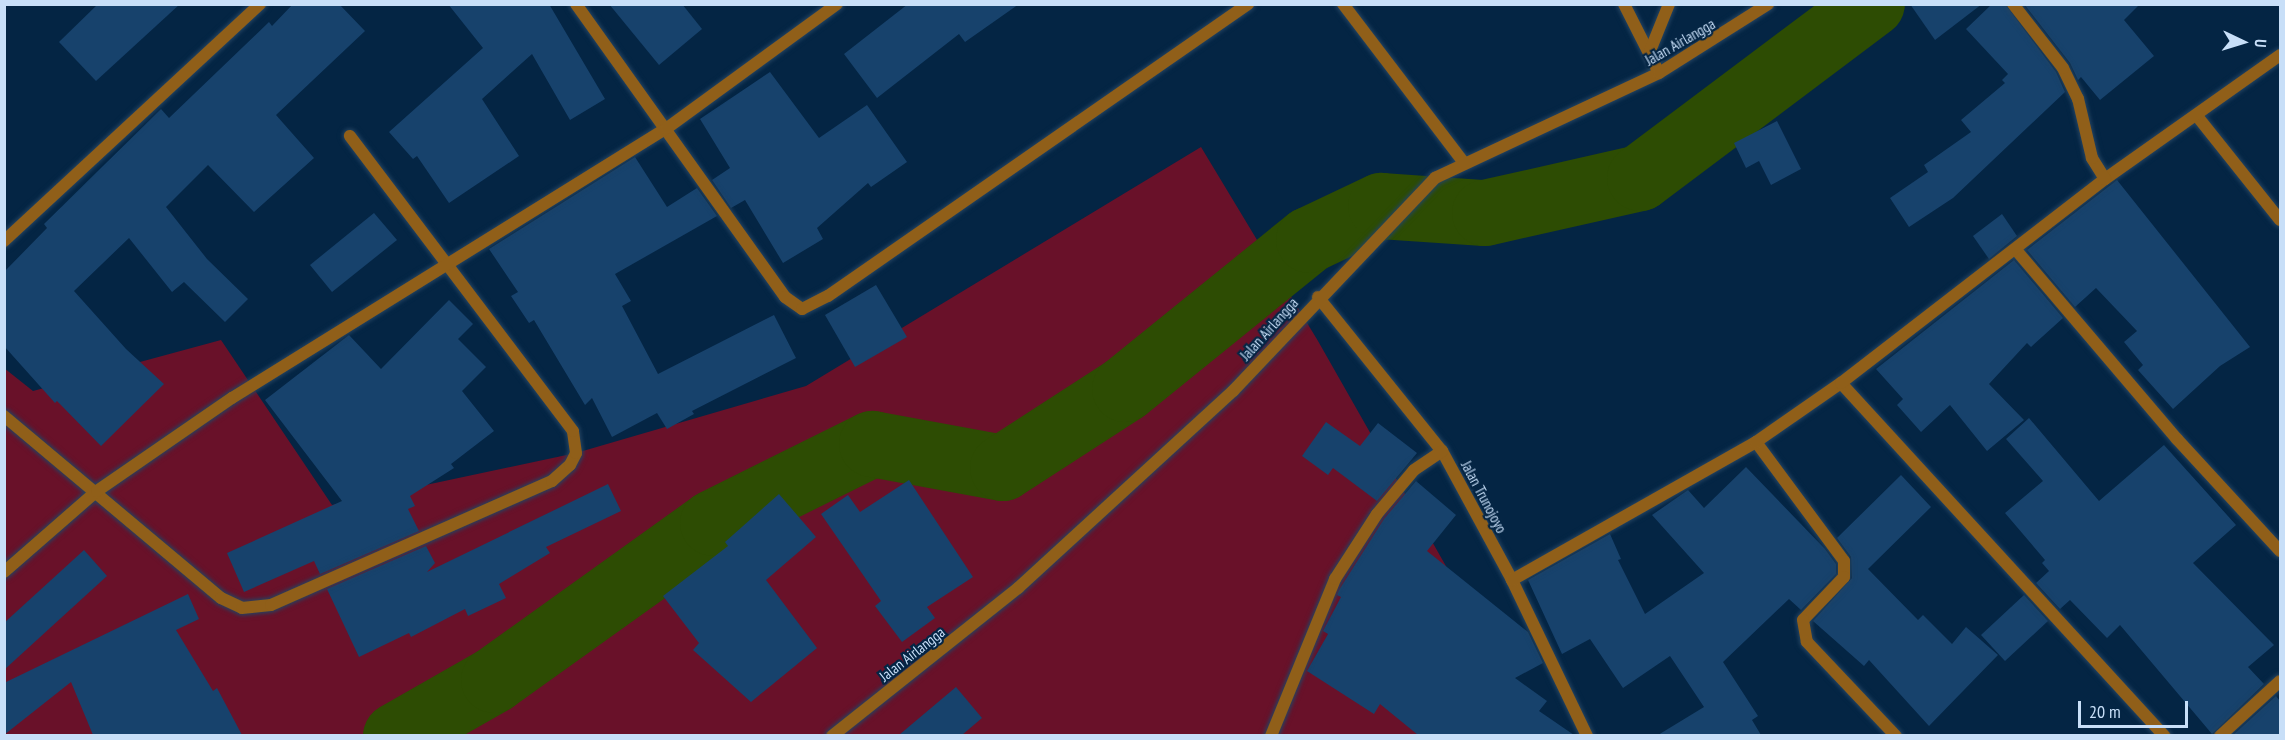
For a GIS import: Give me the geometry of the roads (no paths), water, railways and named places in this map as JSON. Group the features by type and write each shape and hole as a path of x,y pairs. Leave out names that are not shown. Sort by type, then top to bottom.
{"street":[{"path":"4,241 260,4"},
{"path":"576,4 785,297 802,309 828,296 1248,4"},
{"path":"4,572 98,491 232,398 666,128 837,4"},
{"path":"1343,4 1464,163"},
{"path":"1624,4 1650,51 1659,73"},
{"path":"1650,51 1669,4"},
{"name":"Jalan Airlangga","path":"832,735 1018,588 1233,391 1318,297 1435,178 1659,73 1768,4"},
{"path":"2013,4 2063,68 2078,99 2092,158 2105,179"},
{"path":"1512,580 1756,442 1841,383 2105,179 2198,116 2280,54"},
{"path":"2198,116 2280,220"},
{"path":"4,416 98,491 221,598 242,608 271,605 552,481 570,465 576,453 573,431 350,136"},
{"path":"2016,250 2177,439 2280,551"},
{"name":"Jalan Trunojoyo","path":"1318,297 1442,451 1512,580 1587,735"},
{"path":"1841,383 2165,735"},
{"path":"1756,442 1844,561 1844,577 1803,620 1807,642 1896,735"},
{"path":"1271,735 1335,579 1377,514 1414,470 1442,451"},
{"path":"2220,735 2280,681"}],"waterway":[{"path":"396,736 494,680 713,523 872,444 1003,468 1125,389 1309,240 1381,206 1485,213 1640,178 1872,4"}]}
